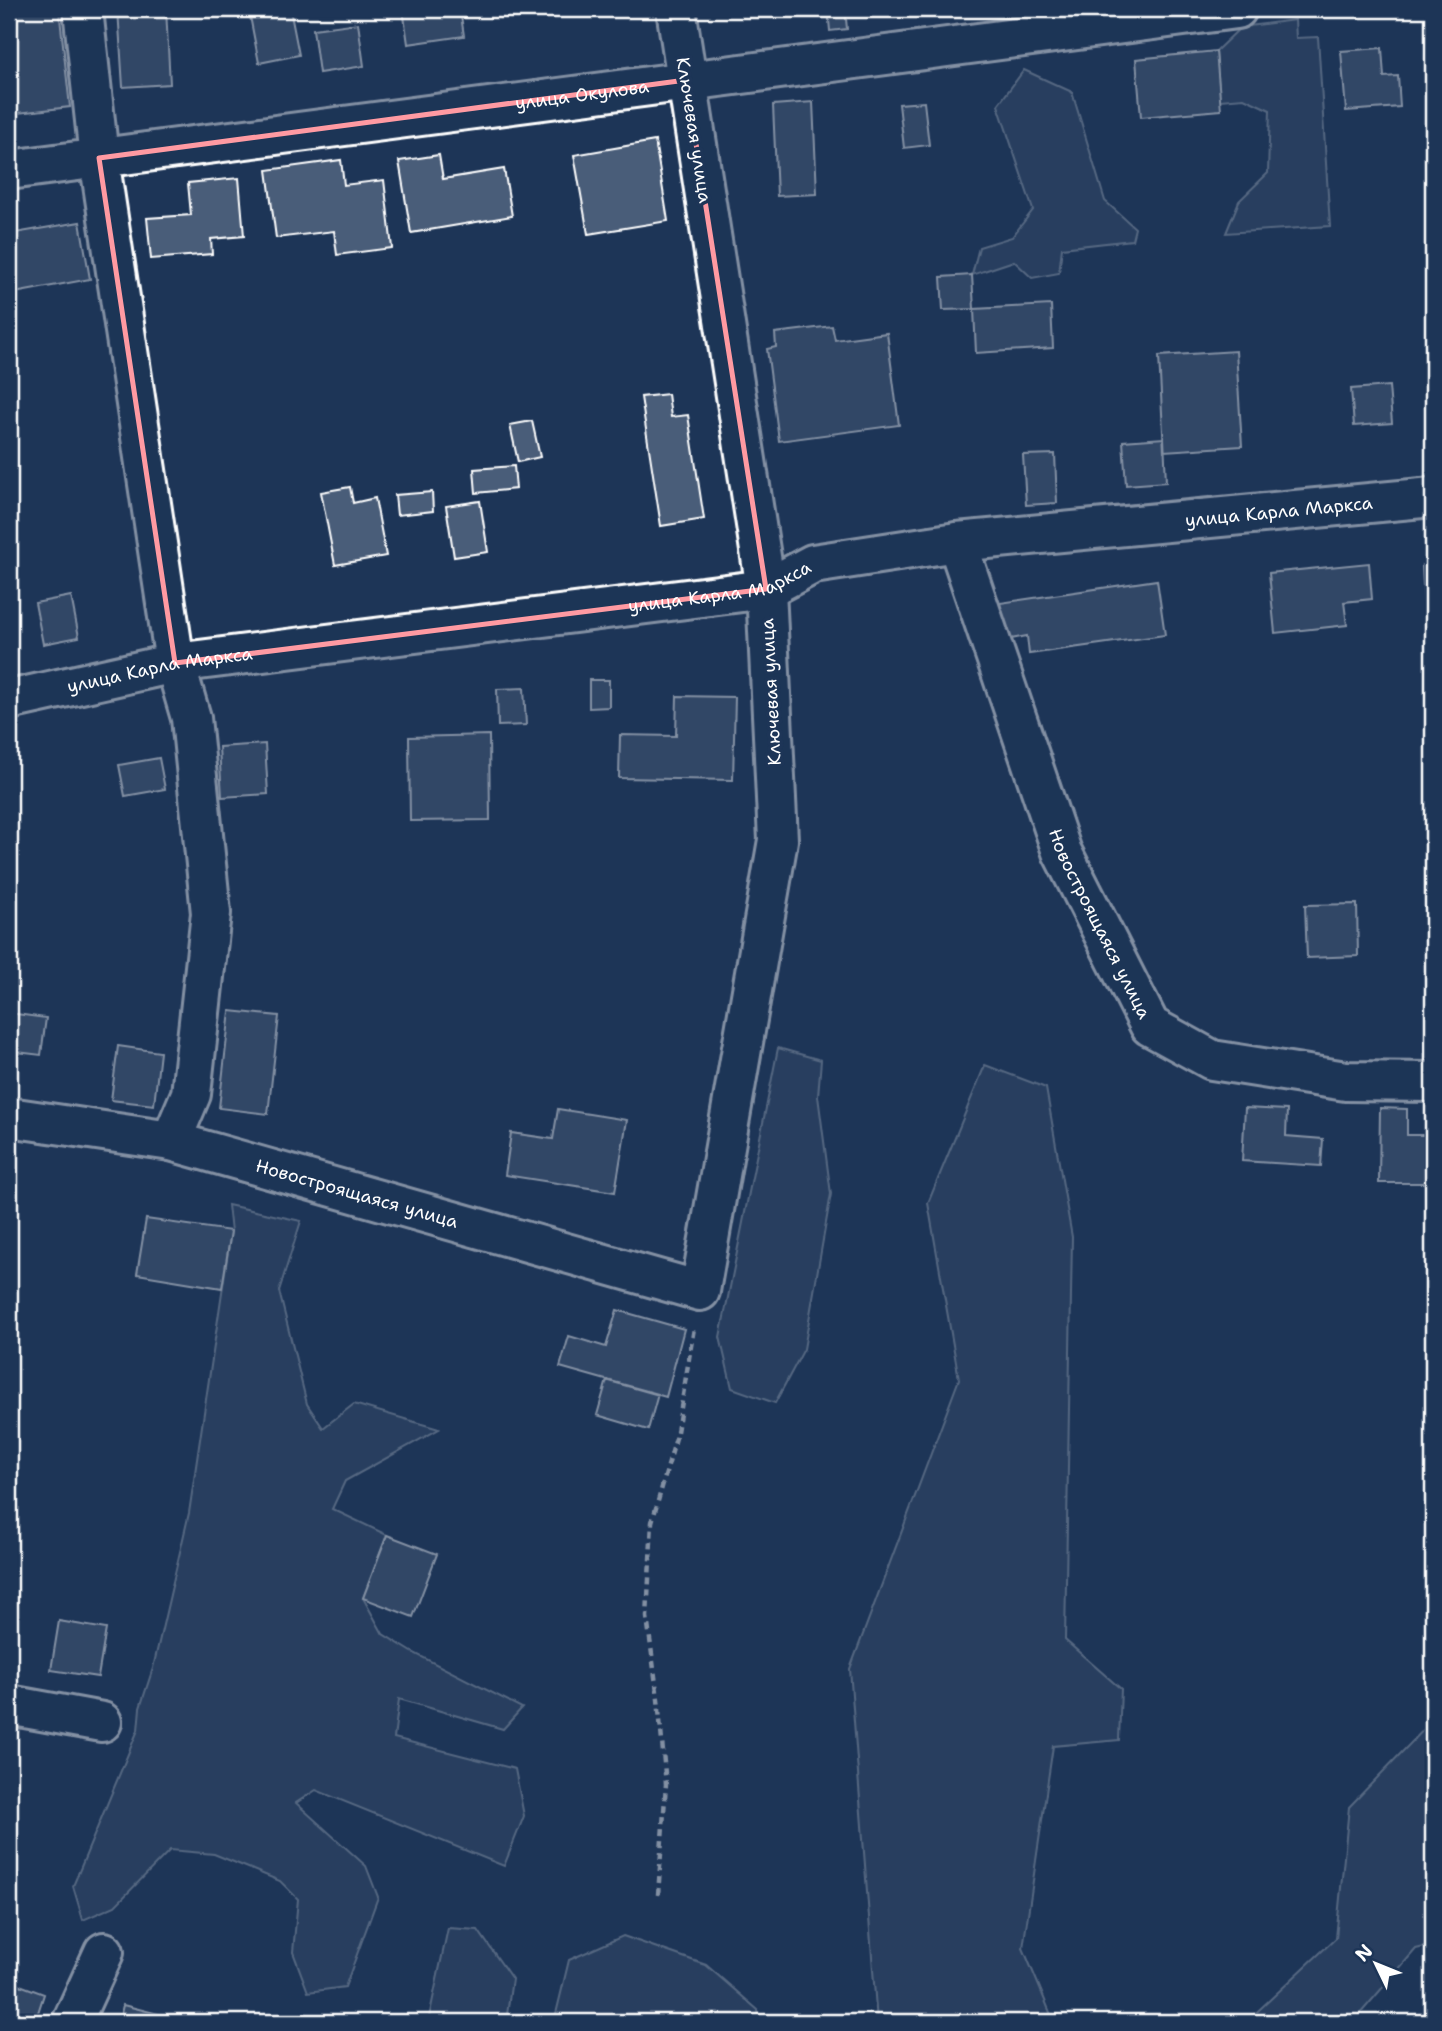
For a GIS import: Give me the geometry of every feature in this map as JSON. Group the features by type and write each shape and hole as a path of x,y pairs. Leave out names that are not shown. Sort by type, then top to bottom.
{"street":[{"path":"83,9 99,158 175,663 191,718 211,913 191,1094 172,1141"},
{"name":"Ключевая улица","path":"676,9 766,589 778,840 700,1291"},
{"name":"улица Окулова","path":"9,170 1237,9"},
{"name":"улица Карла Маркса","path":"9,700 175,663 766,589 813,564 957,542 1433,497"},
{"name":"Новостроящаяся улица","path":"957,542 1062,852 1150,1026 1212,1060 1346,1082 1433,1082"},
{"name":"Новостроящаяся улица","path":"9,1117 172,1141 700,1291"},
{"path":"9,1705 102,1723"},
{"path":"72,2022 104,1952"}],"path":[{"path":"658,1895 666,1784 659,1699 647,1617 652,1522 676,1438 700,1291"}],"highlighted area":[{"path":"686,80 766,589 175,663 99,158"}],"shaded area":[{"path":"1295,20 1296,38 1318,37 1330,226 1226,233 1239,201 1268,173 1270,110 1244,98 1220,100 1216,51 1241,27"},
{"path":"1024,70 1072,92 1105,201 1135,228 1132,240 1062,248 1059,273 1032,278 1014,261 972,275 979,247 1012,237 1033,210 998,105"},
{"path":"778,1048 821,1060 818,1096 831,1194 804,1349 775,1403 732,1388 720,1337"},
{"path":"985,1065 1046,1088 1072,1237 1065,1640 1121,1689 1119,1740 1053,1746 1023,1948 1054,2022 877,2022 850,1669 959,1379 928,1203"},
{"path":"228,1205 301,1221 279,1291 307,1404 323,1428 354,1404 439,1429 345,1481 332,1509 387,1535 363,1598 383,1634 412,1652 522,1708 503,1729 399,1699 394,1738 515,1769 524,1816 504,1866 316,1790 296,1803 366,1866 378,1897 345,1987 308,1992 293,1952 298,1899 280,1881 214,1854 170,1850 115,1906 83,1920 73,1886 138,1730 140,1708 153,1668 189,1513 231,1232"},
{"path":"1433,1720 1433,1945 1416,1949 1353,2022 1246,2022 1336,1938 1349,1807"},
{"path":"448,1928 478,1930 512,1979 506,2022 428,2022"},
{"path":"623,1936 706,1965 758,2010 759,2022 554,2022 569,1960"}],"building":[{"path":"9,9 59,9 70,107 9,114"},
{"path":"118,9 166,9 170,84 123,87"},
{"path":"290,9 299,55 259,63 250,16"},
{"path":"403,9 460,9 464,36 408,44"},
{"path":"828,9 845,9 847,29 830,31"},
{"path":"358,23 364,66 319,73 313,29"},
{"path":"1382,48 1384,77 1398,76 1400,107 1346,111 1341,51"},
{"path":"1216,51 1221,110 1141,117 1136,59"},
{"path":"813,102 817,194 777,196 773,105"},
{"path":"924,102 929,145 904,148 899,104"},
{"path":"655,141 668,221 588,234 574,155"},
{"path":"439,155 443,179 504,169 512,216 411,233 399,161"},
{"path":"341,160 344,185 384,180 392,248 337,255 334,231 276,238 267,170"},
{"path":"239,178 244,236 211,239 212,254 151,259 147,218 191,215 188,183"},
{"path":"80,222 90,279 9,294 9,234"},
{"path":"972,275 974,309 943,310 941,277"},
{"path":"1051,305 1053,348 976,353 974,309"},
{"path":"832,326 835,340 887,333 899,425 779,441 767,349 776,347 775,333"},
{"path":"1236,351 1242,446 1164,451 1159,356"},
{"path":"1389,386 1392,423 1354,426 1351,389"},
{"path":"668,394 671,417 688,415 704,519 661,526 641,397"},
{"path":"532,421 540,457 518,462 510,425"},
{"path":"1164,438 1166,482 1126,485 1123,441"},
{"path":"1055,454 1057,503 1026,505 1023,455"},
{"path":"514,466 516,489 476,493 474,469"},
{"path":"350,487 353,503 375,498 386,556 335,565 321,492"},
{"path":"432,492 433,511 397,515 395,495"},
{"path":"480,501 488,552 454,557 446,506"},
{"path":"1369,563 1372,599 1344,602 1347,625 1275,633 1269,573"},
{"path":"1433,564 1433,603 1424,604 1422,565"},
{"path":"1157,580 1165,635 1029,654 1027,636 1005,640 1000,603"},
{"path":"71,596 79,637 43,644 35,603"},
{"path":"589,680 609,680 609,707 589,708"},
{"path":"524,688 526,725 498,726 497,689"},
{"path":"677,696 735,697 733,780 619,778 620,735 676,736"},
{"path":"489,735 490,820 410,821 409,737"},
{"path":"265,744 268,794 222,797 219,747"},
{"path":"159,758 165,789 125,796 119,765"},
{"path":"1357,904 1358,956 1307,958 1305,905"},
{"path":"230,1011 279,1016 268,1114 219,1108"},
{"path":"9,1013 46,1018 41,1055 9,1051"},
{"path":"118,1046 160,1052 154,1105 111,1100"},
{"path":"1245,1108 1287,1110 1286,1136 1323,1139 1321,1166 1242,1161"},
{"path":"1380,1108 1407,1109 1407,1135 1433,1135 1433,1183 1379,1183"},
{"path":"558,1109 627,1120 615,1192 505,1175 511,1133 553,1139"},
{"path":"146,1219 231,1231 222,1288 137,1274"},
{"path":"617,1310 684,1329 666,1397 560,1367 569,1336 606,1347"},
{"path":"607,1380 658,1394 648,1430 597,1415"},
{"path":"387,1535 437,1554 413,1617 363,1598"},
{"path":"59,1621 106,1629 98,1677 51,1670"},
{"path":"9,1981 44,1994 35,2022 9,2022"},
{"path":"123,2005 166,2016 164,2022 119,2022"}]}
